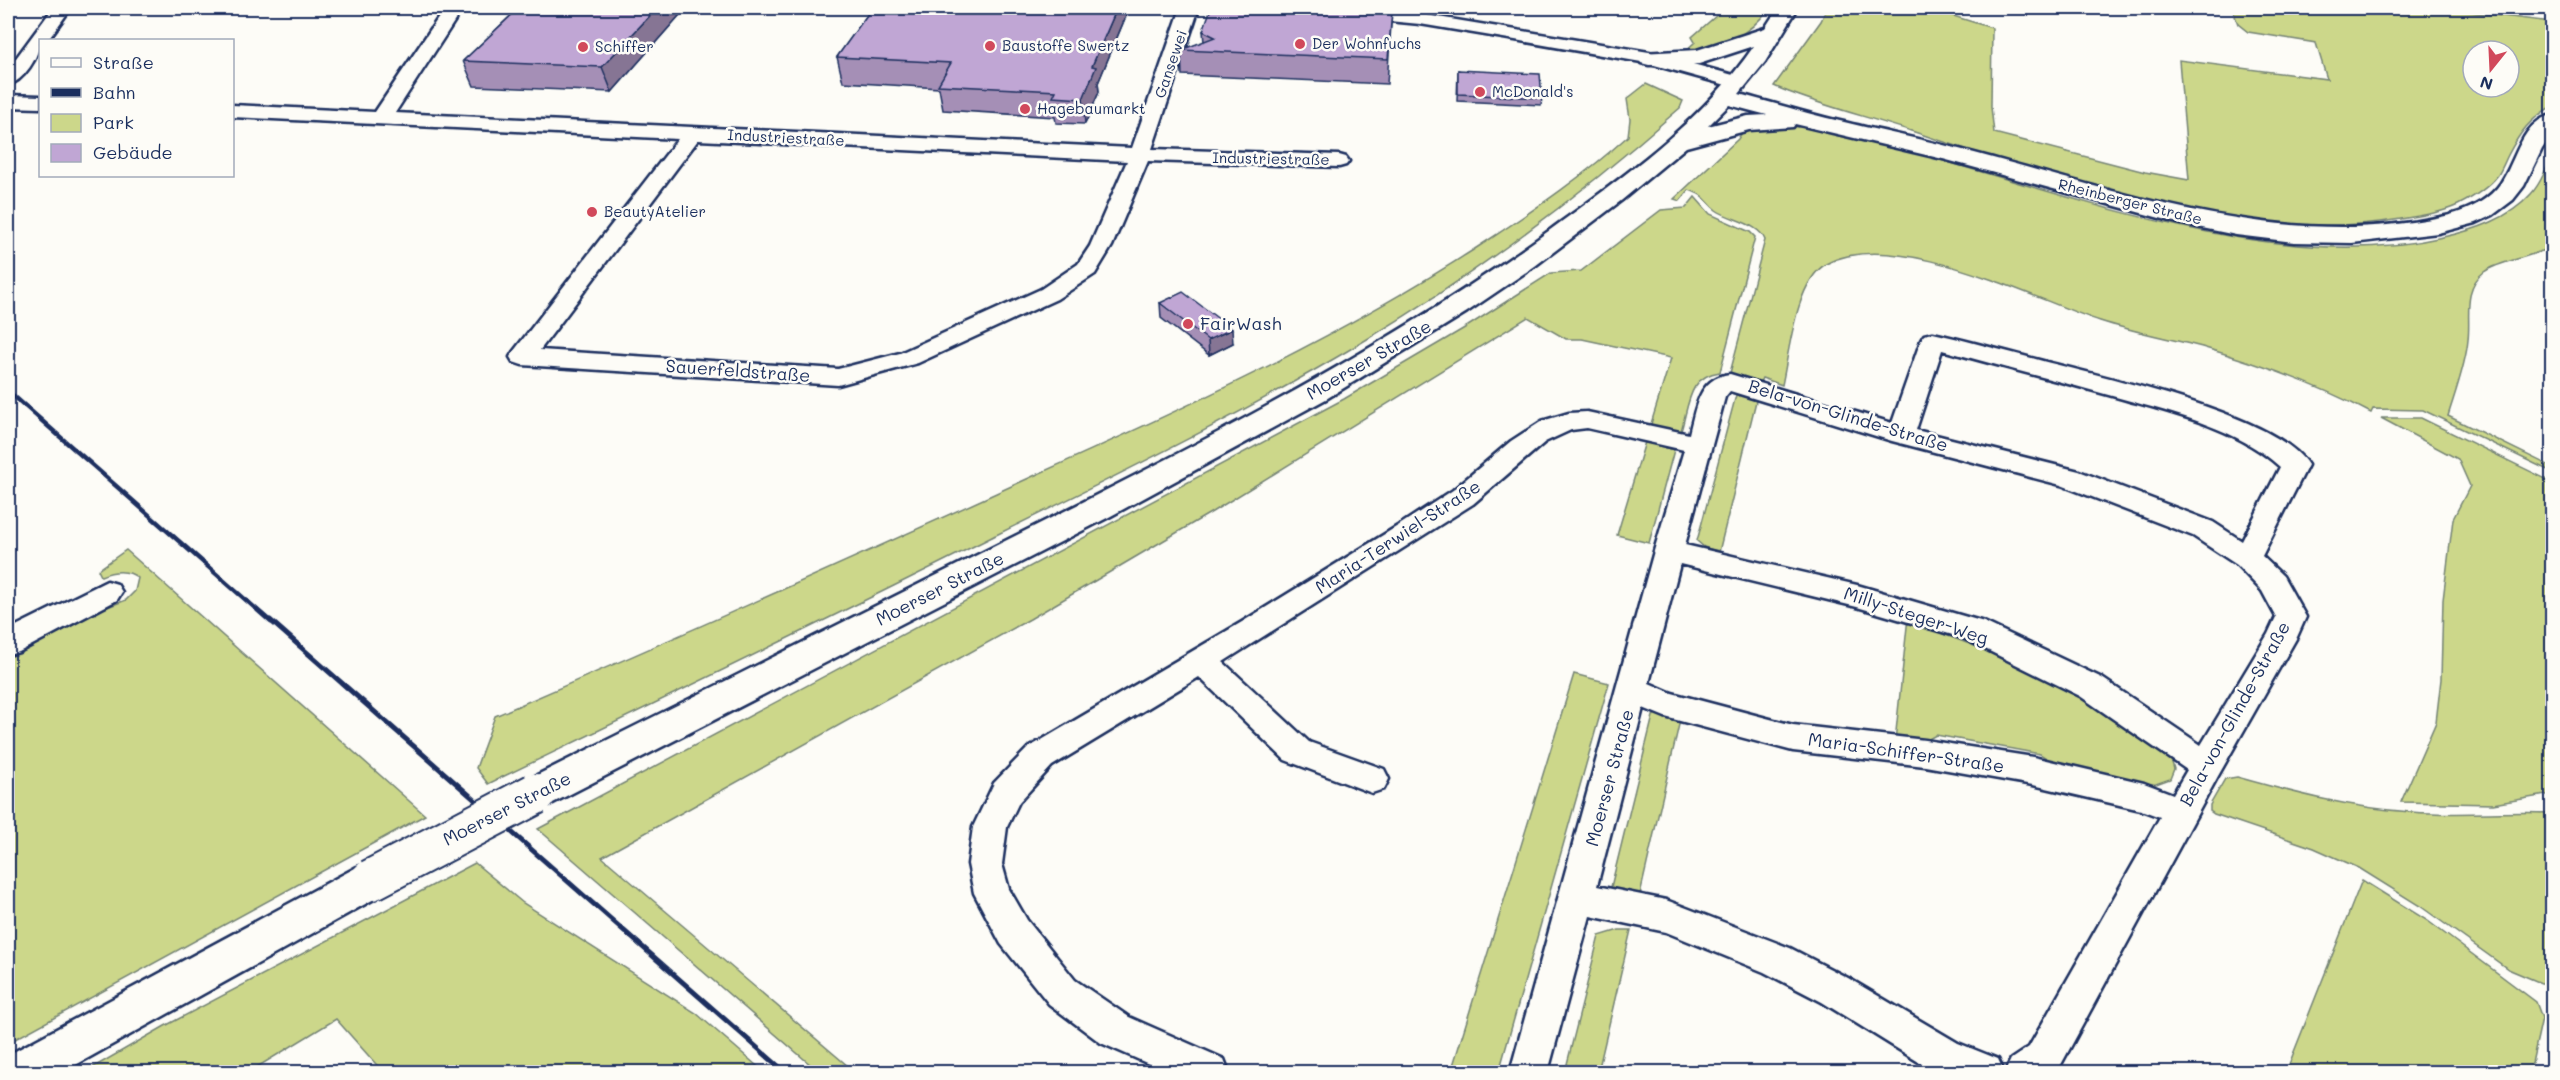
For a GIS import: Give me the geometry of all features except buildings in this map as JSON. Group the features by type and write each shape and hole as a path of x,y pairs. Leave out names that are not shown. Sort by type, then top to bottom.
{"main road":[{"name":"Moerser Straße","path":"20,1072 371,880 535,794 1112,502 1334,382 1414,335 1519,266 1619,191 1676,143 1753,63 1788,8"},
{"path":"1649,58 1699,57 1772,33"},
{"name":"Rheinberger Straße","path":"1730,89 1845,129 1951,154"},
{"name":"Rheinberger Straße","path":"1730,89 2160,212 2263,230 2355,236 2428,227 2484,210 2511,189 2537,138 2553,122"},
{"path":"1676,143 1748,123 1781,122 1845,129"}],"street":[{"path":"40,39 62,8"},
{"path":"382,117 454,8"},
{"name":"Gansewei","path":"1140,155 1190,8"},
{"path":"1305,8 1420,19 1596,51 1649,58 1730,89"},
{"path":"8,79 39,40"},
{"path":"1596,51 1692,88 1730,89"},
{"path":"8,101 39,102"},
{"name":"Industriestraße","path":"234,111 1140,155 1340,161"},
{"name":"Sauerfeldstraße","path":"693,133 522,357 838,377 909,358 1049,294 1087,269 1101,246 1140,155"},
{"path":"1901,435 1933,340 2190,411 2245,432 2287,454 2295,465 2247,558"},
{"name":"Bela-von-Glinde-Straße","path":"1723,383 1745,385 1901,435 2069,477 2204,529 2247,558 2273,584 2291,617 2282,637 2205,766 2043,1060 2025,1072"},
{"name":"Moerser Straße","path":"1529,1072 1578,898 1668,551 1713,395 1723,383"},
{"name":"Maria-Terwiel-Straße","path":"1210,1072 1115,1030 1062,992 1014,932 992,893 985,864 990,827 1006,792 1040,757 1331,582 1466,495 1541,432 1570,419 1624,426 1699,445"},
{"name":"Milly-Steger-Weg","path":"1668,551 1857,596 1973,630 2091,687 2205,766"},
{"path":"8,644 107,592"},
{"path":"1201,660 1297,751 1372,778"},
{"name":"Maria-Schiffer-Straße","path":"1633,690 1665,704 1793,738 1925,753 2033,771 2144,797 2181,811"},
{"path":"1578,898 1666,916 1777,960 1835,990 1946,1058 1984,1072"}],"green space":[{"path":"1725,8 1769,8 1743,34 1732,40 1709,48 1685,51 1695,42 1692,37"},
{"path":"1827,8 1928,8 1992,28 1991,107 1994,133 2145,172 2189,180 2179,60 2327,79 2316,43 2248,32 2238,24 2232,8 2438,8 2552,22 2552,106 2532,121 2521,133 2494,179 2469,199 2438,212 2401,219 2342,225 2280,223 2217,216 2153,203 2028,169 1824,105 1774,86 1821,21"},
{"path":"1646,84 1683,101 1680,108 1606,171 1490,259 1410,313 1323,365 1134,467 488,784 476,768 495,716 768,596 1155,421 1270,365 1381,306 1508,227 1561,190 1612,150 1628,136 1630,119 1627,99"},
{"path":"1786,126 1828,131 1870,140 2071,198 2196,230 2259,241 2322,247 2383,246 2443,237 2491,222 2522,203 2535,190 2552,154 2552,246 2491,268 2477,279 2470,295 2465,359 2448,416 2552,467 2552,472 2423,410 2373,409 2371,413 2309,384 2245,360 2100,321 1963,270 1925,260 1888,254 1855,255 1826,264 1816,273 1807,286 1795,319 1782,385 1762,378 1760,382 1730,373 1765,240 1757,230 1716,210 1695,192 1689,190 1680,201 1674,199 1738,139 1743,131 1756,127"},
{"path":"1695,197 1710,214 1750,232 1755,237 1720,372 1702,379 1696,386 1688,402 1681,431 1650,427 1671,358 1582,339 1566,339 1528,317 1212,512 1030,619 602,857 855,1072 819,1072 538,829 1344,399 1468,326 1551,273 1581,271 1661,210 1686,208"},
{"path":"1736,395 1757,397 1719,552 1704,547 1697,541"},
{"path":"2381,418 2421,418 2552,482 2552,794 2493,804 2401,802 2436,722 2441,679 2443,600 2453,519 2470,486 2458,459"},
{"path":"1645,442 1674,450 1649,543 1617,535"},
{"path":"126,550 425,815 8,1043 8,651 86,615 126,600 135,591 138,578 130,573 120,572 101,576 98,570"},
{"path":"1908,617 1932,623 1943,634 2060,678 2169,753 2174,769 2170,779 2156,784 2140,785 2060,767 2040,754 1936,735 1921,743 1895,741"},
{"path":"1574,674 1609,683 1499,1072 1451,1072"},
{"path":"1656,714 1681,716 1638,903 1614,892 1611,887 1653,716"},
{"path":"2237,777 2323,799 2389,810 2446,814 2552,813 2552,983 2541,983 2508,969 2420,906 2359,868 2314,848 2214,814 2210,811 2210,805 2225,779"},
{"path":"475,863 523,903 696,1013 764,1072 383,1072 336,1019 249,1072 85,1072 165,1026"},
{"path":"2362,880 2428,921 2536,1002 2542,1018 2530,1072 2286,1072"},
{"path":"1619,930 1631,930 1598,1072 1565,1072 1599,936"}],"railway":[{"path":"8,391 271,622"},
{"path":"270,620 785,1072"}],"place":[{"name":"Der Wohnfuchs","path":"1300,44"},
{"name":"Baustoffe Swertz","path":"990,46"},
{"name":"Schiffer","path":"583,47"},
{"name":"McDonald's","path":"1480,92"},
{"name":"Hagebaumarkt","path":"1025,109"},
{"name":"BeautyAtelier","path":"592,212"},
{"name":"FairWash","path":"1188,324"}]}
